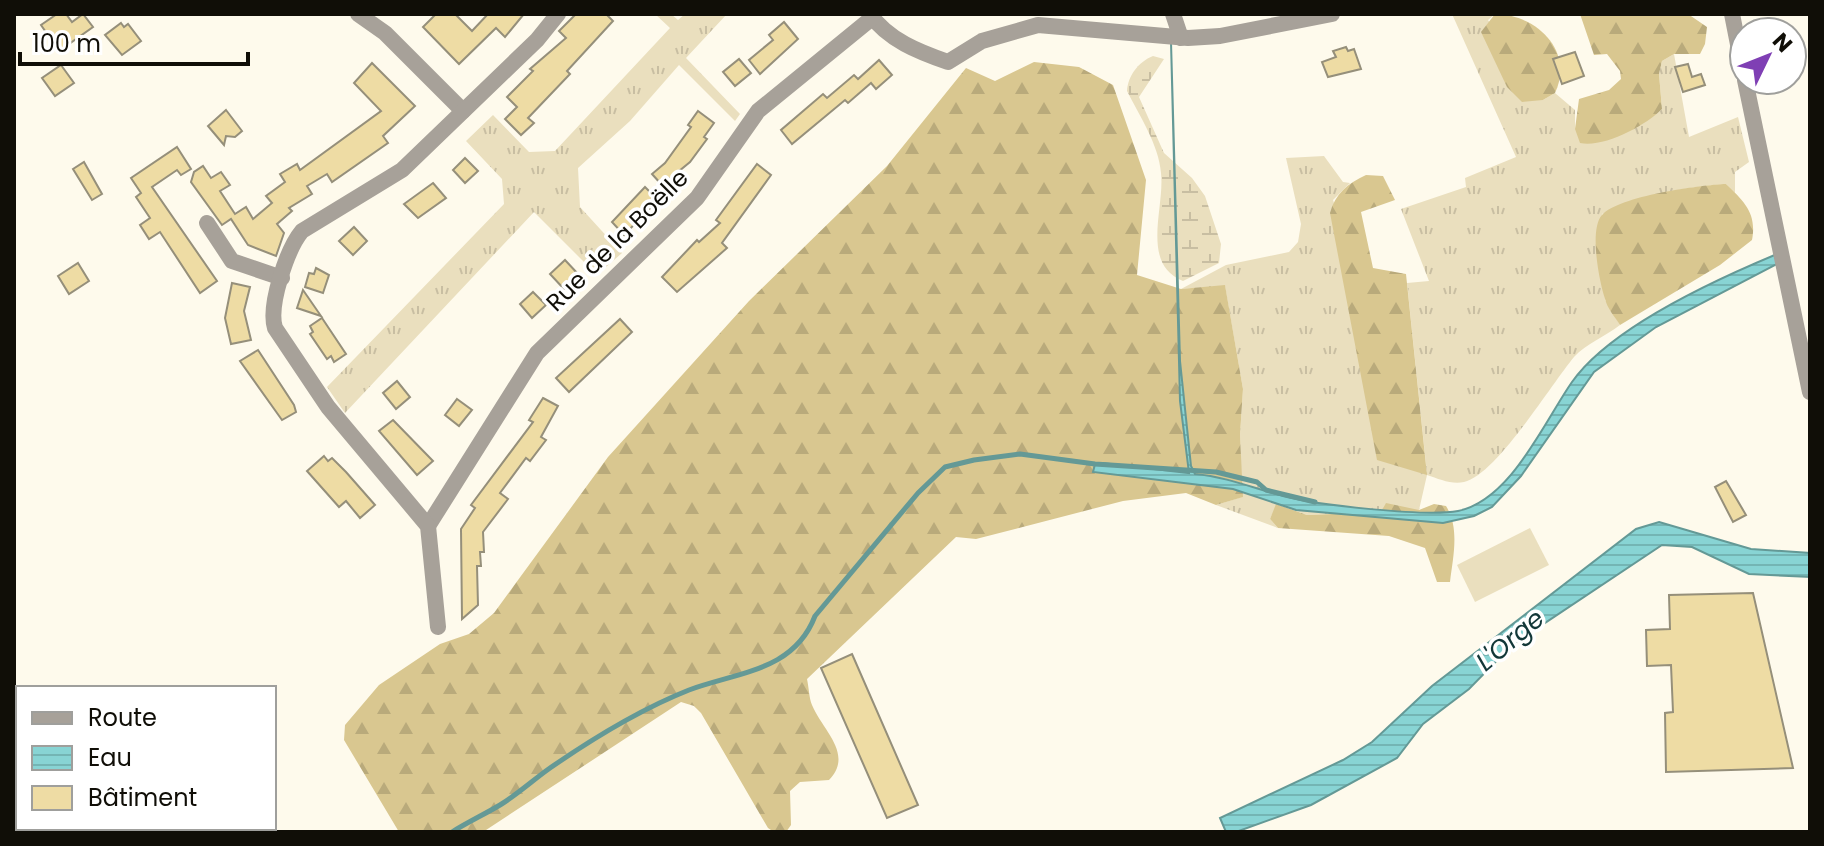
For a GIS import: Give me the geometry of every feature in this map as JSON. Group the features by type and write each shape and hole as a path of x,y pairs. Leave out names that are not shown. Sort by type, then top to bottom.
{"street":[{"path":"358,14 385,33 463,111"},
{"path":"438,627 428,526 328,407 275,328 271,315 293,242 302,231 402,170 537,40 558,14"},
{"path":"1173,14 1181,38"},
{"path":"871,16 917,51 948,62 982,41 1038,25 1181,38 1220,36 1332,14"},
{"name":"Rue de la Boëlle","path":"428,526 537,353 697,198 758,111 871,16"},
{"path":"1748,96 1810,392"},
{"path":"207,223 232,261 282,278"}],"green space":[{"path":"655,14 671,14 678,20 685,14 727,14 686,58 740,114 735,121 679,65 630,121 578,168 580,207 622,253 597,275 534,212 345,413 327,387 504,204 502,179 466,141 493,115 529,152 555,151 670,28"},
{"path":"1452,14 1495,14 1488,20 1543,100 1555,93 1575,110 1575,129 1622,128 1653,117 1662,109 1659,74 1662,61 1674,54 1689,137 1738,117 1749,162 1735,172 1735,193 1726,184 1694,187 1632,202 1602,214 1605,300 1620,325 1574,357 1507,447 1477,476 1455,483 1427,475 1419,510 1307,515 1277,504 1270,519 1278,528 1216,505 1242,497 1240,435 1243,389 1225,286 1181,289 1226,265 1289,252 1298,242 1301,224 1286,158 1324,156 1343,182 1350,183 1333,200 1427,474 1407,283 1429,281 1401,209 1466,187 1465,178 1516,157"},
{"path":"1495,14 1524,20 1548,37 1560,63 1555,93 1543,100 1522,102 1507,87 1481,32"},
{"path":"1580,14 1688,14 1707,27 1700,54 1674,54 1662,61 1659,74 1662,109 1624,134 1590,144 1580,143 1575,129 1579,99 1609,90 1621,79 1620,71 1607,54 1594,55"},
{"path":"1153,56 1164,59 1139,97 1164,153 1192,178 1205,196 1221,244 1219,263 1183,281 1170,273 1158,249 1159,162 1148,130 1127,91 1135,70"},
{"path":"1034,62 1079,67 1113,85 1146,180 1137,275 1181,289 1225,285 1243,389 1240,435 1243,497 1216,505 1186,493 1123,501 976,539 956,537 807,679 812,705 834,742 838,761 829,780 800,782 790,791 791,825 786,832 774,832 768,828 701,713 694,706 681,702 483,832 399,832 344,740 345,725 379,685 440,644 469,634 494,613 608,457 749,301 887,166 966,68 995,81"},
{"path":"1366,175 1383,176 1395,200 1361,212 1373,268 1406,274 1427,475 1377,460 1330,213 1343,190"},
{"path":"1726,184 1748,209 1753,223 1752,240 1720,265 1620,325 1606,302 1598,268 1596,232 1602,215 1611,208 1642,197"},
{"path":"1386,503 1419,510 1434,504 1446,506 1454,533 1450,582 1437,582 1425,548 1389,536 1278,528 1270,519 1276,504 1307,515 1381,512"},
{"path":"1530,528 1549,565 1475,602 1457,565"}],"water":[{"path":"1171,42 1180,361 1191,466 1195,474 1320,503 1397,511 1458,511 1477,504 1510,476 1572,382 1589,362 1612,343 1666,307 1725,277 1777,254 1779,263 1656,327 1594,372 1521,476 1492,507 1474,516 1443,523 1296,510 1233,489 1093,472 1095,464 1102,463 1189,473 1180,401"},
{"name":"L'Orge","path":"1659,522 1751,549 1810,553 1810,577 1749,574 1692,547 1662,545 1512,645 1469,689 1423,724 1397,758 1311,805 1236,832 1226,832 1220,818 1343,760 1372,742 1432,686 1636,529"}],"building":[{"path":"57,14 66,14 72,22 83,14 93,27 59,51 41,25"},
{"path":"436,14 455,14 472,31 488,14 524,14 505,37 496,28 459,64 423,27"},
{"path":"576,14 606,14 613,21 567,71 570,74 528,118 534,123 521,135 505,119 517,107 507,97 533,71 530,69 566,38 559,31"},
{"path":"784,22 798,39 760,74 749,60 773,40 769,35"},
{"path":"121,23 124,27 128,24 141,41 122,55 105,35"},
{"path":"1346,47 1348,51 1354,49 1361,69 1328,77 1322,62 1336,57 1333,51"},
{"path":"1575,52 1584,76 1562,84 1553,59"},
{"path":"739,59 751,73 735,86 723,72"},
{"path":"879,60 892,75 876,89 871,83 848,103 845,100 792,144 781,130 823,94 827,98 854,75 858,79"},
{"path":"372,63 415,106 383,136 388,143 332,182 327,174 307,186 312,194 289,208 292,211 277,224 284,233 276,256 248,245 231,219 222,225 191,182 194,172 203,166 211,178 221,172 230,185 220,191 235,214 246,207 253,219 272,203 266,196 285,182 280,174 297,164 300,170 381,111 354,83"},
{"path":"1688,64 1692,77 1701,74 1705,85 1683,92 1675,67"},
{"path":"61,65 74,83 55,96 42,78"},
{"path":"226,110 242,131 235,137 226,136 224,145 208,126"},
{"path":"698,111 714,123 704,137 707,139 690,162 662,185 652,174 665,163 691,127 688,125"},
{"path":"177,147 191,169 181,175 177,170 152,187 217,281 200,293 160,232 149,239 140,225 150,218 136,197 141,193 131,178"},
{"path":"465,158 478,171 465,183 453,170"},
{"path":"84,162 102,194 92,200 73,169"},
{"path":"757,164 771,175 722,243 727,248 677,292 662,277 697,240 699,242 720,223 716,220"},
{"path":"433,183 446,198 418,218 404,204"},
{"path":"645,187 658,200 624,235 612,222"},
{"path":"354,227 367,241 353,255 339,241"},
{"path":"565,260 579,275 564,289 550,274"},
{"path":"78,263 89,281 69,294 58,276"},
{"path":"316,268 329,275 323,293 305,287 309,273 314,274"},
{"path":"232,283 250,287 244,311 251,340 231,344 225,318"},
{"path":"303,290 321,316 297,308"},
{"path":"533,292 546,305 532,318 520,304"},
{"path":"322,318 346,354 334,362 331,356 327,359 310,334 313,332 310,326"},
{"path":"620,319 632,332 569,392 556,378"},
{"path":"258,350 294,405 296,412 282,420 240,361"},
{"path":"397,381 410,397 396,409 383,393"},
{"path":"543,398 558,406 541,437 546,440 530,461 526,458 500,493 508,499 483,532 484,552 480,552 481,566 477,566 478,605 462,619 461,529 475,508 471,505 533,422 529,420"},
{"path":"457,399 472,410 459,426 445,415"},
{"path":"393,420 433,461 417,475 379,431"},
{"path":"324,456 328,461 332,458 375,505 360,518 346,501 339,507 307,471"},
{"path":"1726,481 1746,515 1733,522 1715,487"},
{"path":"1753,593 1793,768 1666,772 1665,713 1673,712 1671,665 1647,666 1646,630 1670,629 1669,595"},
{"path":"852,654 918,805 887,818 821,668"}],"waterway":[{"path":"452,832 500,805 566,757 635,715 689,690 779,659 806,634 815,616 918,493 945,467 1020,454 1095,464 1216,472 1257,482 1266,490 1315,502"}]}
